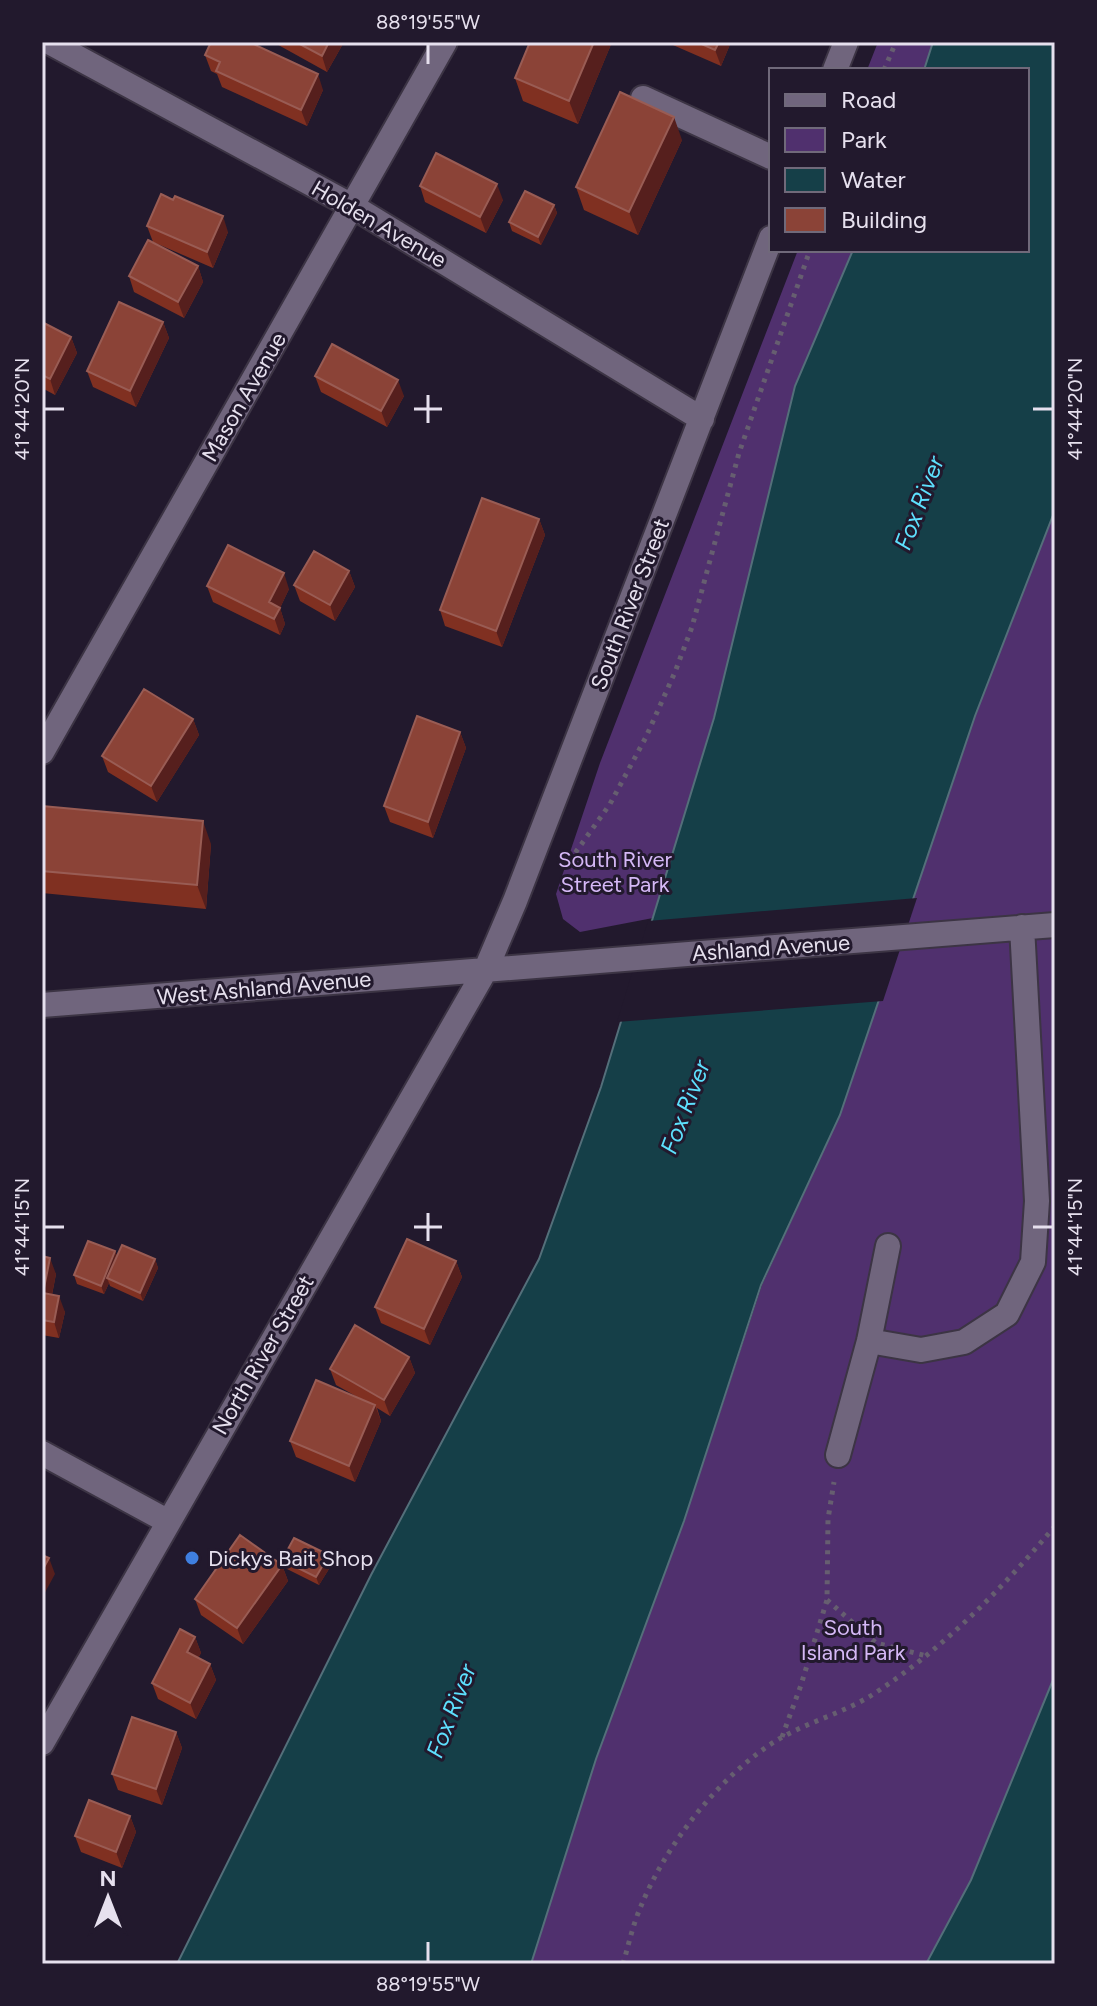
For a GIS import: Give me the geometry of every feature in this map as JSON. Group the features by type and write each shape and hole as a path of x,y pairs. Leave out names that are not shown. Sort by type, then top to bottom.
{"street":[{"name":"Holden Avenue","path":"49,42 352,206 702,419"},
{"name":"Mason Avenue","path":"42,752 445,42"},
{"path":"836,68 846,42"},
{"path":"643,98 769,156"},
{"name":"South River Street","path":"486,969 769,243"},
{"name":"Ashland Avenue","path":"486,969 1055,925"},
{"path":"869,1341 921,1350 964,1342 1007,1314 1033,1262 1037,1201 1022,927"},
{"name":"West Ashland Avenue","path":"42,1005 486,969"},
{"name":"North River Street","path":"42,1743 486,969"},
{"path":"838,1455 869,1341 888,1246"},
{"path":"42,1453 167,1521"}],"path":[{"path":"885,68 896,42"},
{"path":"557,871 568,863 610,804 646,737 675,672 692,627 739,453 809,252"},
{"path":"781,1737 801,1685 827,1600 828,1519 838,1455"},
{"path":"623,1964 639,1911 671,1852 707,1799 749,1758 781,1737 870,1696 927,1656 1009,1580 1055,1526"},
{"path":"827,1600 876,1643 927,1656"}],"green space":[{"path":"878,42 933,42 925,68 868,68"},
{"name":"South River Street Park","path":"797,252 852,252 795,386 714,718 653,918 580,932 563,919 556,894 600,763"},
{"name":"South Island Park","path":"1055,510 1055,1675 971,1880 926,1964 531,1964 596,1759 684,1521 762,1285 840,1115 975,716"}],"water":[{"name":"Fox River","path":"933,42 1055,42 1055,510 975,716 840,1115 761,1285 684,1521 596,1759 531,1964 177,1964 371,1575 539,1259 601,1087 714,718 795,386 852,252 1029,252 1029,68 925,68"},
{"path":"1055,1675 1055,1964 926,1964 971,1880"}],"pier":[{"path":"917,898 883,1001 617,1022 648,921"}],"building":[{"path":"211,42 249,42 318,74 301,110 216,71 220,62 205,55"},
{"path":"296,42 329,42 322,56"},
{"path":"530,42 594,42 569,101 515,78"},
{"path":"697,42 719,42 715,50"},
{"path":"620,92 674,117 629,212 576,187"},
{"path":"436,153 497,184 480,217 420,186"},
{"path":"525,191 554,205 538,237 509,222"},
{"path":"161,194 173,200 175,196 223,216 207,252 147,226"},
{"path":"148,240 198,266 178,302 129,276"},
{"path":"119,302 163,322 130,391 87,371"},
{"path":"42,322 71,337 50,379 42,375"},
{"path":"332,344 398,380 381,411 315,376"},
{"path":"482,498 539,519 496,631 440,610"},
{"path":"228,545 284,573 269,602 280,608 274,619 207,586"},
{"path":"314,551 349,571 330,605 294,585"},
{"path":"144,689 193,719 151,786 102,756"},
{"path":"417,716 460,732 428,822 384,806"},
{"path":"42,806 203,821 197,885 42,871"},
{"path":"407,1239 456,1261 424,1329 375,1307"},
{"path":"88,1241 115,1251 101,1286 74,1275"},
{"path":"122,1245 155,1259 140,1293 107,1278"},
{"path":"42,1256 50,1258 43,1293 59,1296 54,1322 42,1320"},
{"path":"355,1325 409,1357 384,1400 330,1369"},
{"path":"316,1380 375,1405 349,1466 290,1441"},
{"path":"240,1535 282,1565 237,1628 195,1599"},
{"path":"294,1538 329,1555 316,1577 282,1560"},
{"path":"42,1555 49,1558 42,1571"},
{"path":"180,1629 195,1637 187,1652 210,1664 190,1703 152,1683"},
{"path":"132,1717 176,1732 156,1789 112,1774"},
{"path":"89,1800 130,1816 116,1852 75,1836"}],"place":[{"name":"Dickys Bait Shop","path":"192,1558"}]}
